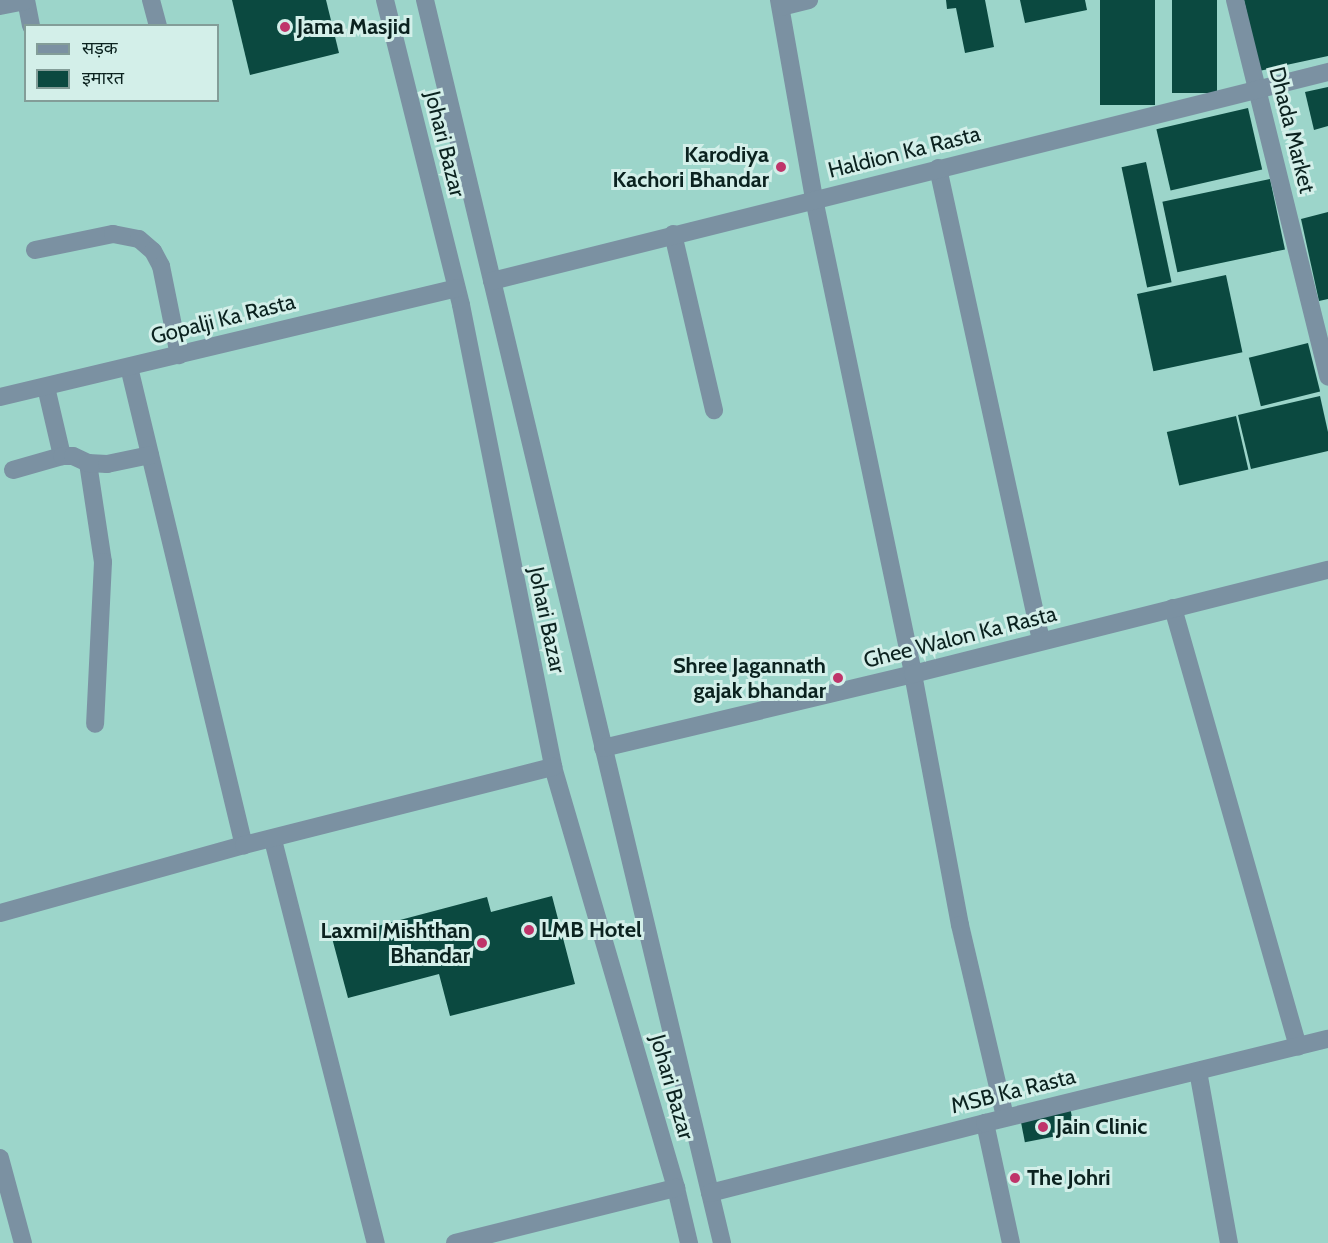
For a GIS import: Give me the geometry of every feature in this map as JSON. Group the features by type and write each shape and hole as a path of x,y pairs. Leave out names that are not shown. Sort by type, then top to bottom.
{"street":[{"path":"0,6 26,0 31,24"},
{"path":"151,0 157,24"},
{"name":"Johari Bazar","path":"385,0 456,288 553,767 676,1188 689,1243"},
{"name":"Johari Bazar","path":"425,0 722,1243"},
{"path":"809,0 780,3 814,198 913,674 960,925 1005,1118"},
{"name":"Dhada Market","path":"1235,0 1328,377"},
{"name":"Haldion Ka Rasta","path":"492,281 814,198 1328,72"},
{"path":"938,168 1041,640"},
{"path":"35,250 113,234 139,240 153,251 162,266 179,355"},
{"path":"673,234 714,410"},
{"name":"Gopalji Ka Rasta","path":"0,397 456,288"},
{"path":"129,366 244,845"},
{"path":"46,387 62,456"},
{"path":"13,470 62,456 73,456 88,463 107,464 150,455"},
{"path":"88,463 103,562 95,724"},
{"name":"Ghee Walon Ka Rasta","path":"603,748 913,674 1041,640 1328,570"},
{"path":"1173,608 1298,1047"},
{"path":"0,913 244,845 273,840 553,767"},
{"path":"273,840 376,1243"},
{"name":"MSB Ka Rasta","path":"710,1193 1328,1039"},
{"path":"1198,1071 1229,1243"},
{"path":"985,1123 1011,1243"},
{"path":"0,1158 23,1243"},
{"path":"455,1243 676,1188"}],"building":[{"name":"Jama Masjid","path":"232,0 326,0 339,53 250,75"},
{"path":"946,0 985,0 994,47 965,53 956,8 947,9"},
{"path":"1020,0 1085,0 1087,10 1025,23"},
{"path":"1100,0 1155,0 1155,105 1100,105"},
{"path":"1172,0 1217,0 1217,93 1172,93"},
{"path":"1244,0 1328,0 1328,56 1259,71"},
{"path":"1328,87 1328,126 1314,130 1305,92"},
{"path":"1248,108 1262,169 1171,191 1156,129"},
{"path":"1146,162 1172,282 1147,288 1122,167"},
{"path":"1270,179 1285,249 1177,272 1162,202"},
{"path":"1328,212 1328,299 1319,301 1301,219"},
{"path":"1226,275 1242,352 1153,371 1137,294"},
{"path":"1308,343 1320,392 1261,406 1249,358"},
{"path":"1320,396 1328,432 1328,451 1251,469 1238,415"},
{"path":"1236,416 1248,470 1179,486 1167,432"},
{"path":"552,896 575,984 450,1016 439,974 348,998 332,938 487,897 491,912"},
{"path":"1070,1107 1075,1133 1025,1142 1020,1117"}],"place":[{"name":"Jama Masjid","path":"285,27"},
{"name":"Karodiya Kachori Bhandar","path":"781,167"},
{"name":"Shree Jagannath gajak bhandar","path":"838,678"},
{"name":"LMB Hotel","path":"529,930"},
{"name":"Laxmi Mishthan Bhandar","path":"482,943"},
{"name":"Jain Clinic","path":"1043,1127"},
{"name":"The Johri","path":"1015,1178"}]}
